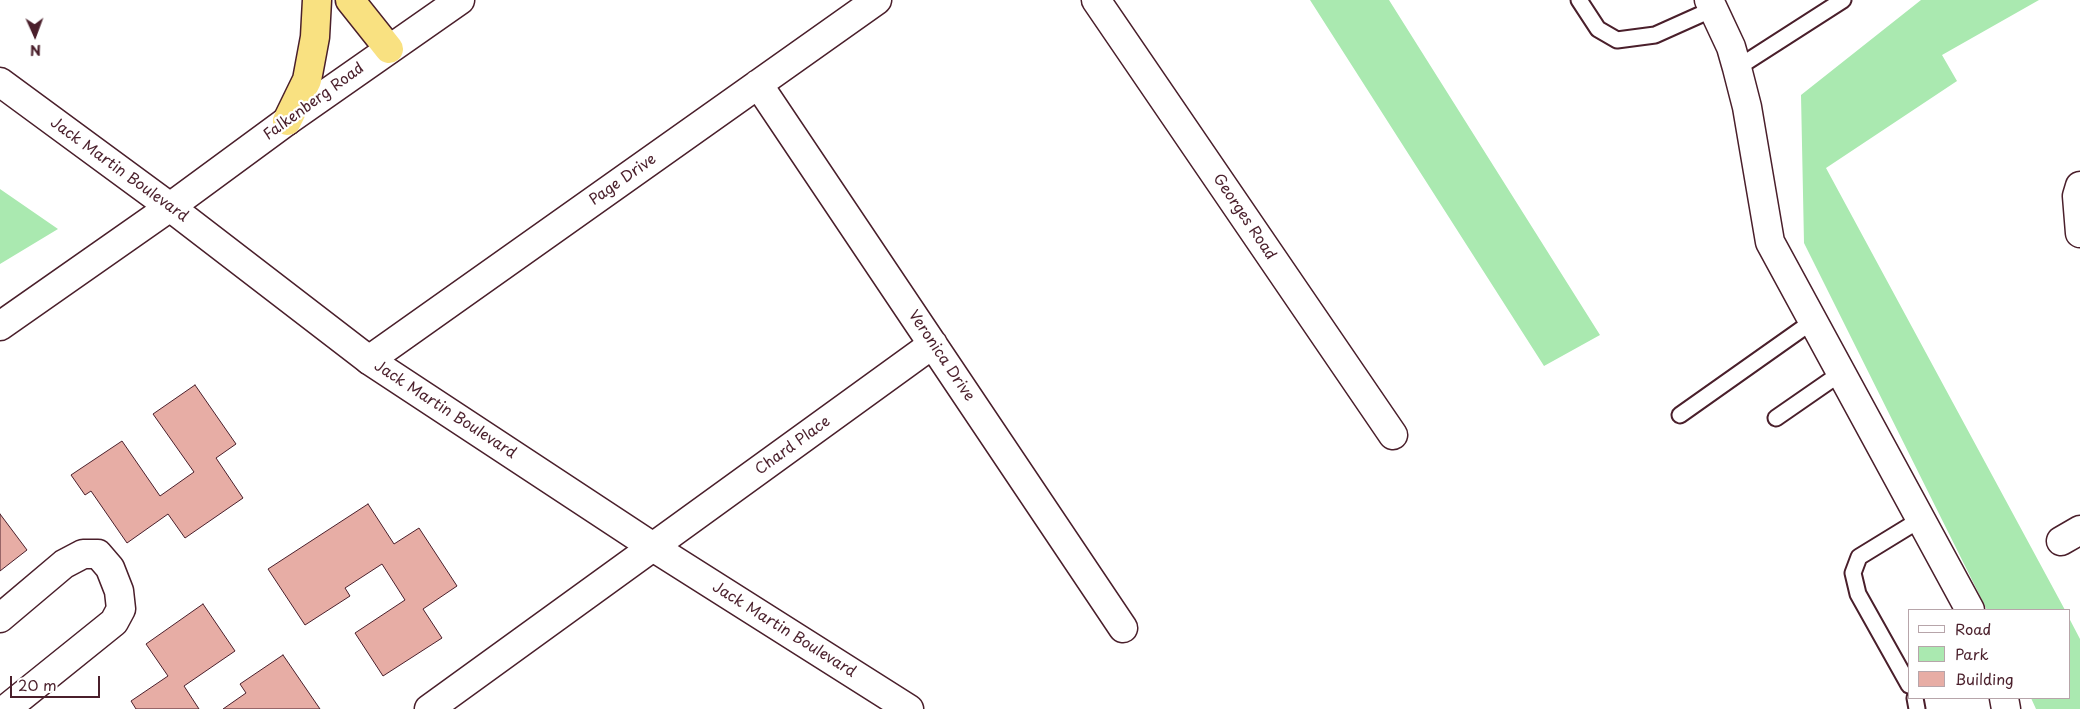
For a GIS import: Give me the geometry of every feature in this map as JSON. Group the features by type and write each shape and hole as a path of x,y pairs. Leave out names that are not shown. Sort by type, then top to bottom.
{"highway":[{"path":"287,121 307,80 315,37 317,0"},
{"path":"350,0 389,49"}],"street":[{"name":"Falkenberg Road","path":"0,326 460,0"},
{"name":"Page Drive","path":"369,360 877,0"},
{"name":"Georges Road","path":"1096,0 1393,435"},
{"path":"1711,5 1731,47 1747,107 1770,242 1969,609"},
{"name":"Jack Martin Boulevard","path":"0,82 170,207 369,360 653,547 909,709"},
{"name":"Veronica Drive","path":"758,84 1123,628"},
{"path":"2080,186 2077,196 2080,233"},
{"name":"Chard Place","path":"429,709 933,344"},
{"path":"0,618 64,564 83,554 98,554 110,568 119,591 121,609 114,622 6,709"}],"lane":[{"path":"1579,0 1598,29 1616,40 1655,35 1711,5"},
{"path":"1737,68 1843,0"},
{"path":"1680,415 1813,321"},
{"path":"1776,418 1841,373"},
{"path":"1908,684 1858,594 1853,573 1859,557 1921,519"}],"green space":[{"path":"1310,0 1389,0 1600,335 1544,366"},
{"path":"1921,0 2039,0 1942,55 1957,81 1826,168 2064,609 1987,609 1804,243 1801,95"},
{"path":"0,189 58,229 0,264"},
{"path":"2070,620 2080,639 2080,709 2036,709 2031,699 2070,699"}],"building":[{"path":"195,385 236,444 216,458 243,498 185,538 168,514 127,543 91,491 85,495 71,475 122,441 160,496 194,472 153,414"},
{"path":"368,504 394,544 419,528 457,586 423,609 442,638 383,676 355,633 405,600 382,564 345,588 350,596 305,625 268,569"},
{"path":"0,514 27,550 0,571"},
{"path":"203,604 235,651 184,686 199,709 136,709 131,701 168,676 146,644"},
{"path":"283,655 320,709 223,709 246,693 240,684"}]}
